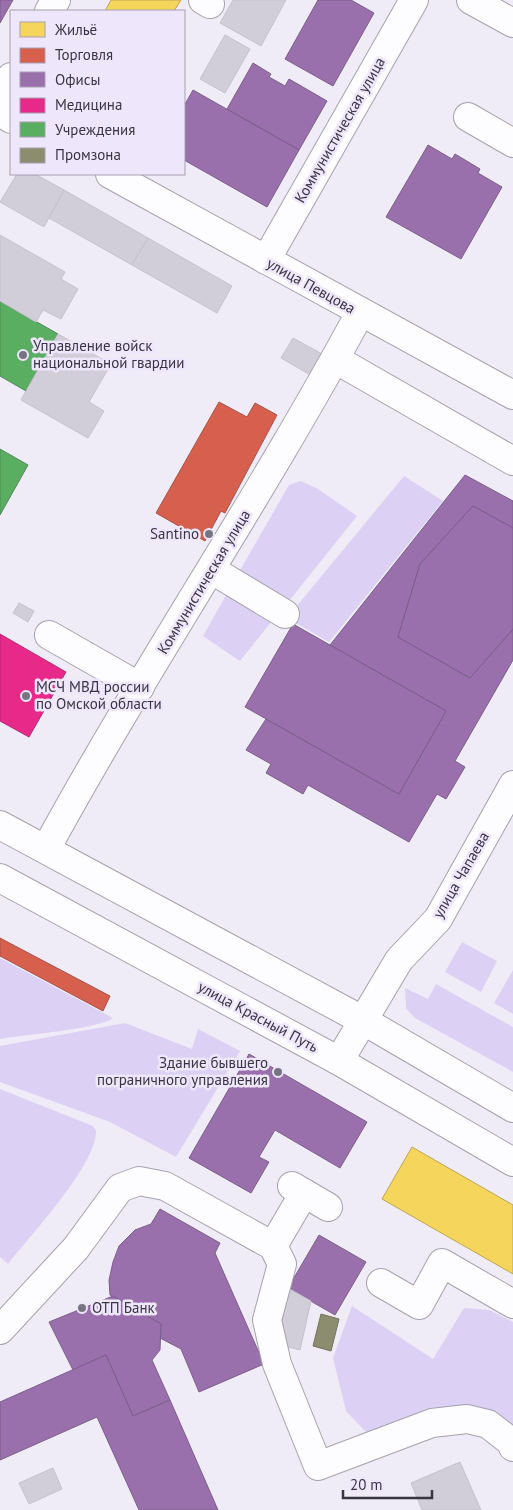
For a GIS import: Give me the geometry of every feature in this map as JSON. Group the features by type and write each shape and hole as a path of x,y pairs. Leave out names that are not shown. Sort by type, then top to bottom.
{"street":[{"path":"471,0 513,23"},
{"name":"Коммунистическая улица","path":"266,260 406,3"},
{"path":"0,97 10,79"},
{"path":"468,118 513,143"},
{"name":"улица Певцова","path":"112,175 360,313 513,395"},
{"name":"Коммунистическая улица","path":"46,849 78,790 212,570 360,313"},
{"path":"335,359 513,461"},
{"path":"212,570 285,614"},
{"path":"49,635 140,687"},
{"name":"улица Чапаева","path":"339,1061 399,960 438,919 513,785"},
{"path":"0,824 364,1021 513,1108"},
{"name":"улица Красный Путь","path":"0,878 339,1061 513,1162"},
{"path":"0,1330 76,1248 120,1188 140,1181 165,1186 273,1246 282,1264 267,1320 277,1364 318,1466 432,1423 468,1419 488,1424 511,1442 513,1447"},
{"path":"273,1246 298,1189 328,1207"},
{"path":"381,1283 419,1304 442,1263 513,1304"}],"shaded area":[{"path":"404,476 443,501 329,642 287,618"},
{"path":"301,481 318,489 357,516 289,601 239,572 289,485"},
{"path":"229,590 275,617 240,661 203,636"},
{"path":"462,942 497,961 481,992 445,972"},
{"path":"0,958 113,1018 105,1022 77,1028 0,1039"},
{"path":"513,970 513,1014 494,1003"},
{"path":"436,984 513,1027 513,1072 415,1018 406,1008 405,988 428,999"},
{"path":"125,1023 192,1049 198,1029 240,1051 176,1157 110,1122 0,1082 0,1046"},
{"path":"0,1089 93,1126 96,1131 86,1162 61,1199 8,1264 0,1257"},
{"path":"352,1306 433,1359 464,1308 489,1310 513,1322 513,1435 497,1422 367,1433 346,1411 333,1358"}],"building: Жильё":[{"path":"111,0 181,0 175,10 106,10"},
{"path":"412,1147 513,1205 513,1274 382,1199"}],"building: Торговля":[{"path":"219,402 247,417 255,403 277,415 225,513 221,511 205,541 156,513"},
{"path":"0,938 110,996 103,1011 0,956"}],"building: Офисы":[{"path":"0,0 13,0 0,23"},
{"path":"318,0 351,0 374,13 333,86 285,59"},
{"path":"253,63 271,74 269,77 285,86 289,79 327,101 299,150 227,109"},
{"path":"193,90 299,150 267,207 185,161 185,104"},
{"path":"428,145 452,159 455,154 480,169 478,173 502,187 461,259 386,217"},
{"path":"465,475 513,501 513,528 473,506 420,564 398,637 470,678 513,629 513,660 455,761 465,767 446,799 437,794 409,842 308,785 303,794 266,773 271,764 246,750 266,719 399,794 446,711 330,645"},
{"path":"473,506 513,528 513,629 470,678 398,637 420,564"},
{"path":"293,624 446,711 399,794 245,707"},
{"path":"249,1054 367,1122 340,1168 275,1130 259,1157 269,1162 251,1193 189,1158"},
{"path":"160,1209 220,1243 215,1253 264,1364 199,1392 181,1349 160,1338 161,1324 110,1295 109,1280 119,1246 135,1230 151,1224"},
{"path":"319,1235 366,1262 335,1315 288,1288"},
{"path":"113,1296 161,1324 160,1350 152,1360 170,1400 133,1416 106,1355 73,1370 49,1322"},
{"path":"106,1355 133,1416 170,1400 218,1510 139,1510 97,1417 0,1460 0,1402"}],"building: Медицина":[{"name":"МСЧ МВД россии по Омской области","path":"0,634 66,672 29,737 0,721"}],"building: Учреждения":[{"name":"Управление войск национальной гвардии","path":"0,301 58,334 26,391 0,376"},
{"path":"0,449 28,465 0,515"}],"building: Промзона":[{"path":"321,1314 339,1319 331,1351 313,1346"}],"building: Прочее":[{"path":"233,0 286,0 261,46 220,23"},
{"path":"225,35 250,49 225,93 200,79"},
{"path":"16,175 37,175 64,190 44,227 0,202"},
{"path":"64,190 148,238 132,265 49,218"},
{"path":"0,235 65,272 61,279 78,289 61,319 43,310 36,322 0,301"},
{"path":"148,238 232,286 217,313 132,265"},
{"path":"58,334 111,364 89,402 104,411 88,438 21,400"},
{"path":"293,338 324,355 312,376 281,358"},
{"path":"19,603 34,611 28,622 13,613"},
{"path":"288,1288 311,1301 300,1350 277,1344"},
{"path":"460,1462 481,1510 422,1510 411,1483"},
{"path":"53,1468 62,1489 29,1504 19,1483"}],"place":[{"name":"Управление войск национальной гвардии","path":"23,355"},
{"name":"Santino","path":"209,534"},
{"name":"МСЧ МВД россии по Омской области","path":"26,696"},
{"name":"Здание бывшего пограничного управления","path":"278,1072"},
{"name":"ОТП Банк","path":"82,1308"}]}
